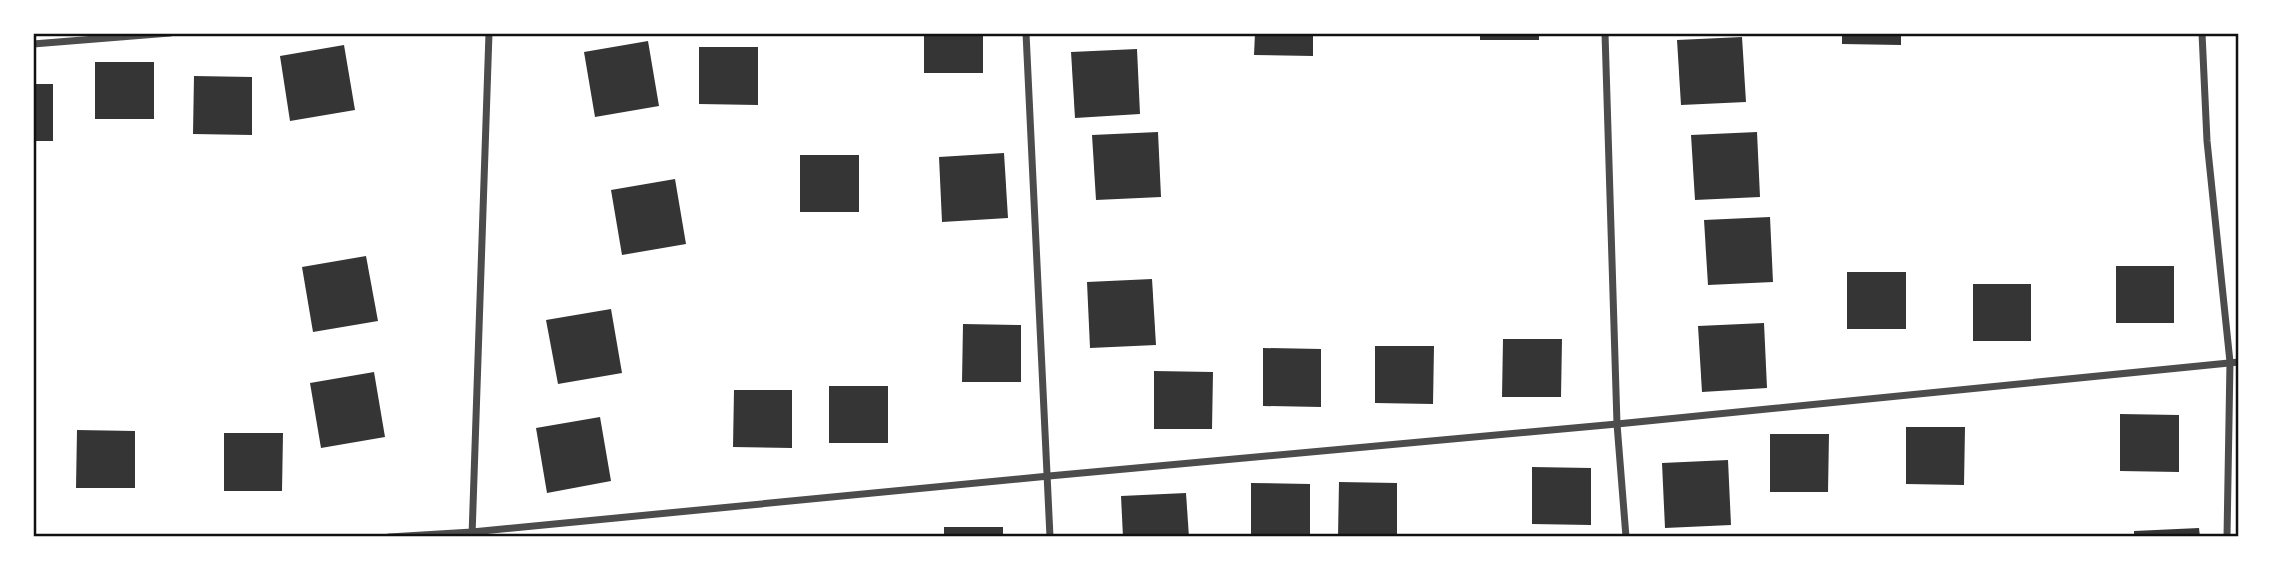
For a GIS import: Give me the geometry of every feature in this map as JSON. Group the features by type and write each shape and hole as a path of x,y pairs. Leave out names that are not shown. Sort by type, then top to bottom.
{"street":[{"path":"33,44 170,33"},
{"path":"472,534 489,33"},
{"path":"1026,33 1050,537"},
{"path":"1605,33 1617,424 1626,537"},
{"path":"2202,33 2207,141 2235,362 2227,537"},
{"path":"389,537 472,534 2235,362"}],"building":[{"path":"924,33 983,33 983,73 924,73"},
{"path":"1255,33 1313,33 1313,56 1254,55"},
{"path":"1480,33 1539,33 1539,40 1480,40"},
{"path":"1842,33 1901,33 1901,45 1842,44"},
{"path":"2055,33 2114,33 2114,36 2055,36"},
{"path":"1742,37 1746,102 1681,105 1677,40"},
{"path":"648,41 659,106 595,117 584,52"},
{"path":"344,45 355,110 290,121 280,56"},
{"path":"699,47 758,47 758,105 699,104"},
{"path":"1137,49 1140,114 1075,118 1071,52"},
{"path":"95,62 154,62 154,119 95,119"},
{"path":"194,76 252,77 252,135 193,134"},
{"path":"33,84 53,84 53,141 33,141"},
{"path":"1158,132 1161,197 1096,200 1092,135"},
{"path":"1757,132 1760,197 1695,200 1691,135"},
{"path":"1004,153 1008,218 942,222 939,157"},
{"path":"800,155 859,155 859,212 800,212"},
{"path":"675,179 686,244 622,255 611,190"},
{"path":"1770,217 1773,282 1708,285 1704,220"},
{"path":"366,256 378,321 313,332 302,267"},
{"path":"2116,266 2174,266 2174,323 2116,323"},
{"path":"1847,272 1906,272 1906,329 1847,329"},
{"path":"1152,279 1156,345 1090,348 1087,282"},
{"path":"1973,284 2031,284 2031,341 1973,341"},
{"path":"611,309 622,373 558,384 546,320"},
{"path":"1764,323 1767,388 1702,392 1698,326"},
{"path":"963,324 1021,325 1021,382 962,382"},
{"path":"1503,339 1562,339 1561,397 1502,397"},
{"path":"1375,346 1434,346 1433,404 1375,403"},
{"path":"1263,348 1321,349 1321,407 1263,406"},
{"path":"1154,371 1213,372 1212,429 1154,429"},
{"path":"374,372 385,437 321,448 310,383"},
{"path":"829,386 888,386 888,443 829,443"},
{"path":"734,390 792,390 792,448 733,447"},
{"path":"2120,414 2179,415 2179,472 2120,471"},
{"path":"600,417 611,481 547,493 536,428"},
{"path":"1906,427 1965,427 1964,485 1906,484"},
{"path":"77,430 135,431 135,488 76,488"},
{"path":"224,433 283,433 282,491 224,491"},
{"path":"1770,434 1829,434 1828,492 1770,492"},
{"path":"1728,460 1731,525 1665,528 1662,463"},
{"path":"1532,467 1591,468 1591,525 1532,524"},
{"path":"1339,482 1397,483 1397,537 1338,537"},
{"path":"1251,483 1310,484 1310,537 1251,537"},
{"path":"1186,493 1189,537 1123,537 1121,496"},
{"path":"944,527 1003,527 1003,537 944,537"},
{"path":"2199,528 2200,537 2134,537 2134,531"}]}
